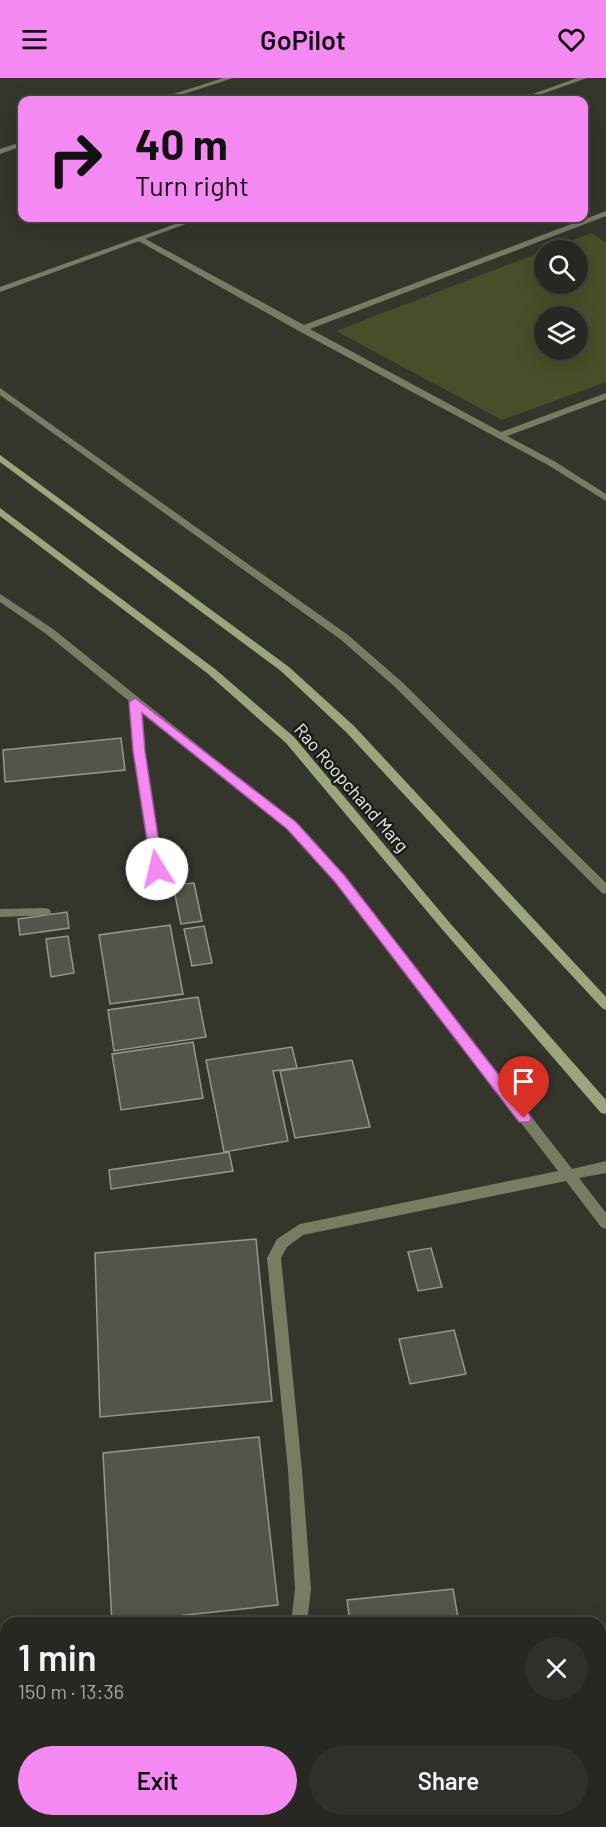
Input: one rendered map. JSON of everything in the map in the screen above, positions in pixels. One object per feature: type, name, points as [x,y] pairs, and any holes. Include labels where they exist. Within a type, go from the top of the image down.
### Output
[{"type":"main road","name":"Rao Roopchand Marg","points":[[0,458],[285,669],[350,729],[606,1005]]},
{"type":"main road","name":"Rao Roopchand Marg","points":[[0,511],[211,671],[290,740],[445,925],[606,1109]]},
{"type":"street","points":[[172,96],[230,78]]},
{"type":"street","points":[[532,96],[584,78]]},
{"type":"street","points":[[1,151],[18,145]]},
{"type":"street","points":[[588,220],[606,213]]},
{"type":"street","points":[[595,217],[606,225]]},
{"type":"street","points":[[0,290],[187,222]]},
{"type":"street","points":[[302,329],[582,222]]},
{"type":"street","points":[[139,239],[551,463],[606,498]]},
{"type":"street","points":[[0,391],[344,638],[398,684],[606,890]]},
{"type":"street","points":[[498,436],[606,396]]},
{"type":"street","points":[[0,597],[49,631],[300,834],[339,878],[606,1223]]},
{"type":"street","points":[[135,702],[139,751],[157,869]]},
{"type":"street","points":[[0,913],[45,912]]},
{"type":"street","points":[[300,1617],[303,1578],[274,1258],[282,1243],[300,1230],[606,1167]]},
{"type":"green space","points":[[592,233],[606,243],[606,382],[502,420],[336,331],[534,255],[534,294],[588,294],[588,240],[573,240]]},
{"type":"building","points":[[121,738],[125,770],[5,782],[3,750]]},
{"type":"building","points":[[194,883],[202,921],[181,924],[173,885]]},
{"type":"building","points":[[67,912],[69,928],[20,935],[18,919]]},
{"type":"building","points":[[170,925],[183,994],[110,1004],[99,935]]},
{"type":"building","points":[[204,926],[212,963],[192,966],[184,929]]},
{"type":"building","points":[[68,936],[74,973],[51,977],[46,939]]},
{"type":"building","points":[[198,997],[206,1037],[114,1051],[108,1010]]},
{"type":"building","points":[[193,1042],[203,1098],[121,1110],[112,1054]]},
{"type":"building","points":[[292,1047],[297,1068],[273,1071],[288,1141],[224,1152],[206,1060]]},
{"type":"building","points":[[352,1060],[370,1127],[295,1138],[280,1071]]},
{"type":"building","points":[[229,1152],[233,1171],[111,1189],[109,1170]]},
{"type":"building","points":[[256,1239],[272,1401],[100,1417],[95,1253]]},
{"type":"building","points":[[431,1248],[442,1287],[418,1291],[408,1252]]},
{"type":"building","points":[[454,1330],[466,1374],[410,1384],[399,1339]]},
{"type":"building","points":[[259,1437],[278,1605],[167,1617],[112,1617],[103,1453]]},
{"type":"building","points":[[453,1589],[458,1617],[349,1617],[347,1600]]},
{"type":"route","points":[[157,869],[139,751],[135,702],[291,826],[339,878],[524,1118]]}]
